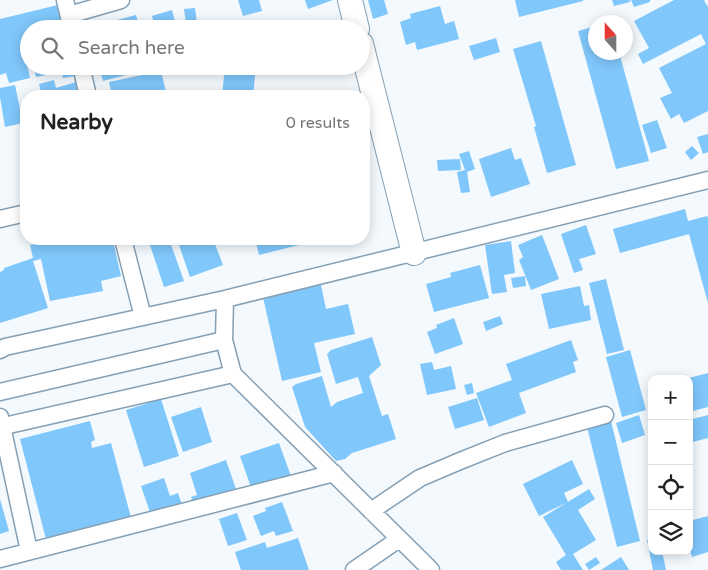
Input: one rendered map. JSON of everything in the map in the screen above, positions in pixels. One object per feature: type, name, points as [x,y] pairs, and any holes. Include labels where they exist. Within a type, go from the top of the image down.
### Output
[{"type":"street","points":[[68,14],[121,0]]},
{"type":"street","points":[[350,0],[356,20]]},
{"type":"street","points":[[83,75],[87,90]]},
{"type":"street","points":[[369,75],[414,253]]},
{"type":"street","points":[[0,350],[5,347],[226,299],[708,180]]},
{"type":"street","points":[[0,219],[20,214]]},
{"type":"street","points":[[125,245],[144,317]]},
{"type":"street","points":[[226,299],[224,340],[233,374],[431,570]]},
{"type":"street","points":[[0,392],[224,340]]},
{"type":"street","points":[[29,551],[1,423],[233,374]]},
{"type":"street","points":[[371,511],[420,478],[460,461],[505,443],[605,415]]},
{"type":"street","points":[[0,559],[334,473]]},
{"type":"street","points":[[354,570],[399,539]]},
{"type":"building","points":[[238,0],[259,0],[262,11],[243,16]]},
{"type":"building","points":[[305,0],[333,0],[308,9]]},
{"type":"building","points":[[368,0],[384,0],[388,14],[373,19]]},
{"type":"building","points":[[515,0],[583,0],[583,1],[519,17]]},
{"type":"building","points":[[612,0],[630,0],[630,2],[614,6]]},
{"type":"building","points":[[631,0],[650,0],[650,2],[634,7]]},
{"type":"building","points":[[674,0],[704,0],[708,7],[708,111],[684,123],[679,114],[671,119],[660,98],[672,93],[659,68],[706,44],[701,34],[643,64],[638,54],[649,48],[634,21]]},
{"type":"building","points":[[62,4],[66,20],[20,20],[20,75],[29,75],[30,78],[9,83],[6,73],[0,75],[0,19]]},
{"type":"building","points":[[440,6],[445,24],[454,21],[459,39],[417,50],[415,42],[406,45],[400,22],[411,18],[410,14]]},
{"type":"building","points":[[195,8],[197,20],[185,20],[184,9]]},
{"type":"building","points":[[172,10],[175,20],[153,20],[152,16]]},
{"type":"building","points":[[136,15],[137,20],[117,20]]},
{"type":"building","points":[[588,28],[588,60],[621,60],[649,161],[616,169],[578,31]]},
{"type":"building","points":[[496,38],[500,52],[474,60],[469,46]]},
{"type":"building","points":[[541,41],[576,165],[547,173],[534,127],[536,126],[513,49]]},
{"type":"building","points":[[62,75],[75,75],[75,76],[63,78]]},
{"type":"building","points":[[101,75],[126,75],[103,81]]},
{"type":"building","points":[[142,75],[162,75],[166,90],[111,90],[109,82]]},
{"type":"building","points":[[224,75],[255,75],[254,90],[223,90]]},
{"type":"building","points":[[54,80],[56,88],[76,82],[78,90],[40,90],[39,84]]},
{"type":"building","points":[[15,85],[20,109],[20,124],[5,127],[0,88]]},
{"type":"building","points":[[657,120],[667,148],[651,153],[642,125]]},
{"type":"building","points":[[708,134],[708,152],[703,154],[697,137]]},
{"type":"building","points":[[692,146],[699,153],[691,160],[685,152]]},
{"type":"building","points":[[511,148],[515,160],[521,158],[530,184],[491,197],[479,159]]},
{"type":"building","points":[[469,151],[475,169],[467,172],[470,192],[461,193],[457,172],[465,170],[459,154]]},
{"type":"building","points":[[460,159],[461,170],[438,171],[437,160]]},
{"type":"building","points":[[685,209],[688,221],[707,216],[708,218],[708,303],[689,234],[620,253],[613,229]]},
{"type":"building","points":[[586,225],[596,254],[579,259],[583,270],[574,273],[561,234]]},
{"type":"building","points":[[542,235],[559,279],[531,290],[519,260],[523,257],[518,245]]},
{"type":"building","points":[[511,241],[515,273],[504,275],[507,292],[492,294],[485,245]]},
{"type":"building","points":[[30,245],[114,245],[121,276],[101,281],[103,291],[50,301],[41,259],[33,261],[48,308],[0,323],[0,272],[4,268],[33,258]]},
{"type":"building","points":[[150,245],[171,245],[184,281],[164,287]]},
{"type":"building","points":[[179,245],[215,245],[223,265],[190,277]]},
{"type":"building","points":[[256,245],[299,245],[259,255]]},
{"type":"building","points":[[480,265],[489,298],[434,312],[426,284],[451,277],[450,273]]},
{"type":"building","points":[[525,276],[526,286],[513,288],[511,278]]},
{"type":"building","points":[[606,279],[624,350],[607,354],[589,283]]},
{"type":"building","points":[[320,280],[326,309],[348,304],[355,334],[314,343],[321,372],[282,381],[262,293]]},
{"type":"building","points":[[580,286],[584,306],[589,305],[591,320],[549,329],[541,294]]},
{"type":"building","points":[[500,316],[503,324],[486,331],[483,322]]},
{"type":"building","points":[[454,318],[463,344],[435,354],[427,332],[437,328],[436,325]]},
{"type":"building","points":[[372,337],[381,365],[369,376],[382,416],[388,414],[396,439],[352,453],[345,459],[336,461],[305,427],[292,387],[322,376],[331,407],[337,402],[363,393],[358,377],[336,384],[327,354],[331,350]]},
{"type":"building","points":[[571,340],[578,360],[573,362],[576,372],[519,393],[526,413],[489,427],[476,393],[512,380],[506,364]]},
{"type":"building","points":[[630,350],[646,410],[622,417],[606,357]]},
{"type":"building","points":[[432,362],[434,370],[451,366],[456,389],[427,395],[420,364]]},
{"type":"building","points":[[708,373],[708,407],[693,411],[693,377]]},
{"type":"building","points":[[472,383],[474,393],[467,395],[464,385]]},
{"type":"building","points":[[477,398],[484,420],[455,429],[448,407]]},
{"type":"building","points":[[161,399],[179,456],[144,467],[126,410]]},
{"type":"building","points":[[201,407],[212,442],[183,452],[171,417]]},
{"type":"building","points":[[639,415],[645,435],[622,443],[616,423]]},
{"type":"building","points":[[708,415],[708,438],[693,442],[693,419]]},
{"type":"building","points":[[90,421],[95,440],[91,442],[92,448],[111,443],[133,525],[48,547],[20,439]]},
{"type":"building","points":[[611,421],[640,541],[617,547],[587,427]]},
{"type":"building","points":[[279,443],[291,476],[252,490],[240,456]]},
{"type":"building","points":[[226,460],[238,495],[195,510],[191,497],[197,495],[190,473]]},
{"type":"building","points":[[572,460],[583,484],[564,493],[568,502],[539,516],[523,484]]},
{"type":"building","points":[[164,478],[170,496],[178,493],[186,516],[155,527],[141,486]]},
{"type":"building","points":[[589,489],[595,499],[578,510],[596,540],[573,554],[583,570],[561,570],[556,562],[566,555],[543,517]]},
{"type":"building","points":[[0,499],[9,531],[0,534]]},
{"type":"building","points":[[282,502],[293,531],[276,536],[274,531],[261,536],[253,516],[266,511],[265,508]]},
{"type":"building","points":[[237,513],[247,540],[228,546],[219,519]]},
{"type":"building","points":[[708,516],[708,552],[692,557],[693,555],[693,520]]},
{"type":"building","points":[[298,538],[309,570],[241,570],[235,552],[265,542],[267,548]]},
{"type":"building","points":[[650,555],[663,555],[666,570],[653,570]]},
{"type":"building","points":[[596,557],[600,563],[589,570],[585,564]]},
{"type":"building","points":[[621,557],[629,570],[601,570]]}]
